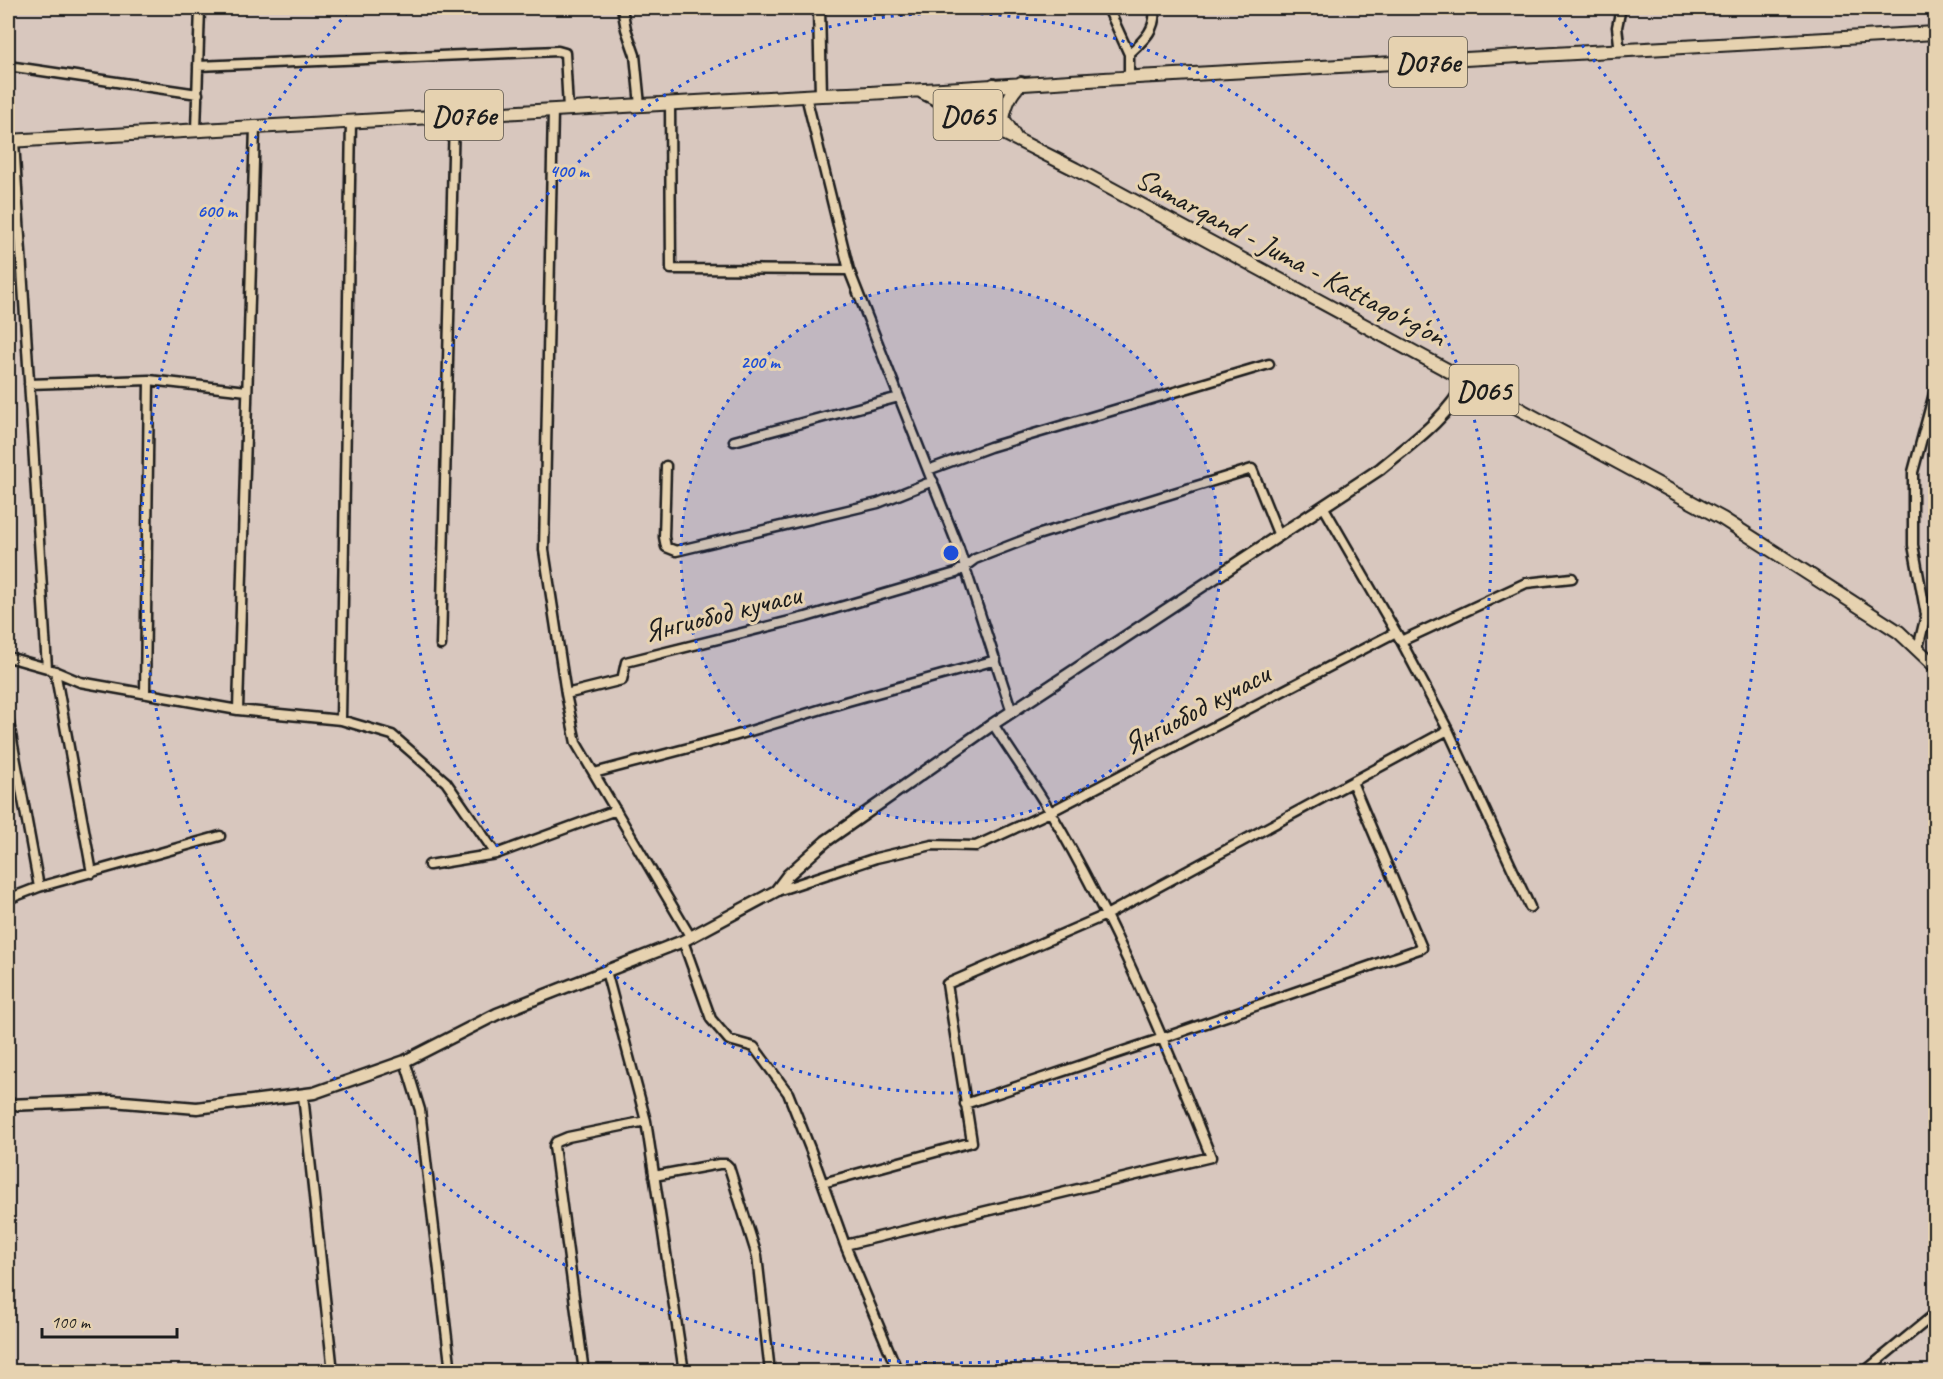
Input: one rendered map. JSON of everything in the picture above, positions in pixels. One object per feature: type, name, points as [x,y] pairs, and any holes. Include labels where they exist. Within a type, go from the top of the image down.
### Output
[{"type":"main road","name":"D076e","points":[[11,141],[1935,33]]},
{"type":"main road","points":[[1003,119],[1006,103],[1021,83]]},
{"type":"main road","name":"D065","points":[[993,85],[996,103],[1003,119],[1016,138]]},
{"type":"main road","name":"Samarqand - Juma - Kattaqo‘rg‘on","points":[[920,91],[1016,138],[1723,519],[1899,632],[1935,667]]},
{"type":"street","points":[[196,130],[200,8]]},
{"type":"street","points":[[622,8],[635,55],[640,105]]},
{"type":"street","points":[[819,8],[821,94]]},
{"type":"street","points":[[1108,8],[1129,54],[1129,77]]},
{"type":"street","points":[[1129,54],[1145,38],[1156,20],[1154,8]]},
{"type":"street","points":[[1620,51],[1617,27],[1621,8]]},
{"type":"street","points":[[198,66],[558,51],[565,53],[568,109]]},
{"type":"street","points":[[8,66],[198,94]]},
{"type":"street","points":[[806,96],[849,270],[966,566],[1012,712]]},
{"type":"street","points":[[670,103],[671,269],[849,270]]},
{"type":"street","points":[[553,110],[544,550],[576,743],[616,810],[686,938],[711,1019],[729,1040],[754,1047],[788,1093],[845,1245],[898,1371]]},
{"type":"street","points":[[441,645],[454,116]]},
{"type":"street","points":[[341,720],[351,122]]},
{"type":"street","points":[[238,710],[255,127]]},
{"type":"street","points":[[11,141],[51,670],[92,873]]},
{"type":"street","points":[[928,470],[990,447],[1269,364]]},
{"type":"street","points":[[29,384],[149,380],[247,391]]},
{"type":"street","points":[[145,693],[149,380]]},
{"type":"street","name":"Янгиобод кучаси","points":[[776,891],[788,875],[826,842],[993,724],[1380,469],[1431,428],[1456,400],[1467,381]]},
{"type":"street","points":[[1917,648],[1926,615],[1913,545],[1912,472],[1935,386]]},
{"type":"street","points":[[734,441],[899,397]]},
{"type":"street","points":[[666,466],[664,537],[666,547],[676,551],[878,503],[933,481]]},
{"type":"street","name":"Янгиобод кучаси","points":[[567,694],[622,680],[626,662],[806,617],[956,573],[975,559],[1037,535],[1252,469],[1279,536]]},
{"type":"street","points":[[1323,506],[1396,632],[1448,730],[1530,907]]},
{"type":"street","points":[[1401,641],[1526,583],[1572,578]]},
{"type":"street","name":"Янгиобод кучаси","points":[[8,1105],[112,1101],[196,1108],[314,1093],[405,1061],[496,1014],[686,938],[776,891],[876,858],[932,845],[976,846],[1050,812],[1396,632]]},
{"type":"street","points":[[8,657],[51,670],[80,682],[238,710],[341,720],[392,735],[446,782],[496,854]]},
{"type":"street","points":[[594,773],[734,736],[848,701],[996,660]]},
{"type":"street","points":[[8,718],[39,887]]},
{"type":"street","points":[[845,1245],[1211,1157],[1163,1038],[1106,915],[1050,812],[993,724]]},
{"type":"street","points":[[823,1182],[972,1142],[964,1104],[947,984],[1106,915],[1448,730]]},
{"type":"street","points":[[964,1104],[1422,948],[1352,782]]},
{"type":"street","points":[[429,865],[496,854],[616,810]]},
{"type":"street","points":[[8,899],[39,887],[220,836]]},
{"type":"street","points":[[606,971],[646,1121],[684,1371]]},
{"type":"street","points":[[405,1061],[420,1110],[451,1371]]},
{"type":"street","points":[[303,1095],[333,1371]]},
{"type":"street","points":[[584,1371],[554,1146],[556,1142],[568,1137],[646,1121]]},
{"type":"street","points":[[654,1176],[719,1164],[726,1164],[729,1167],[757,1256],[770,1371]]},
{"type":"street","points":[[1864,1371],[1935,1313]]}]
